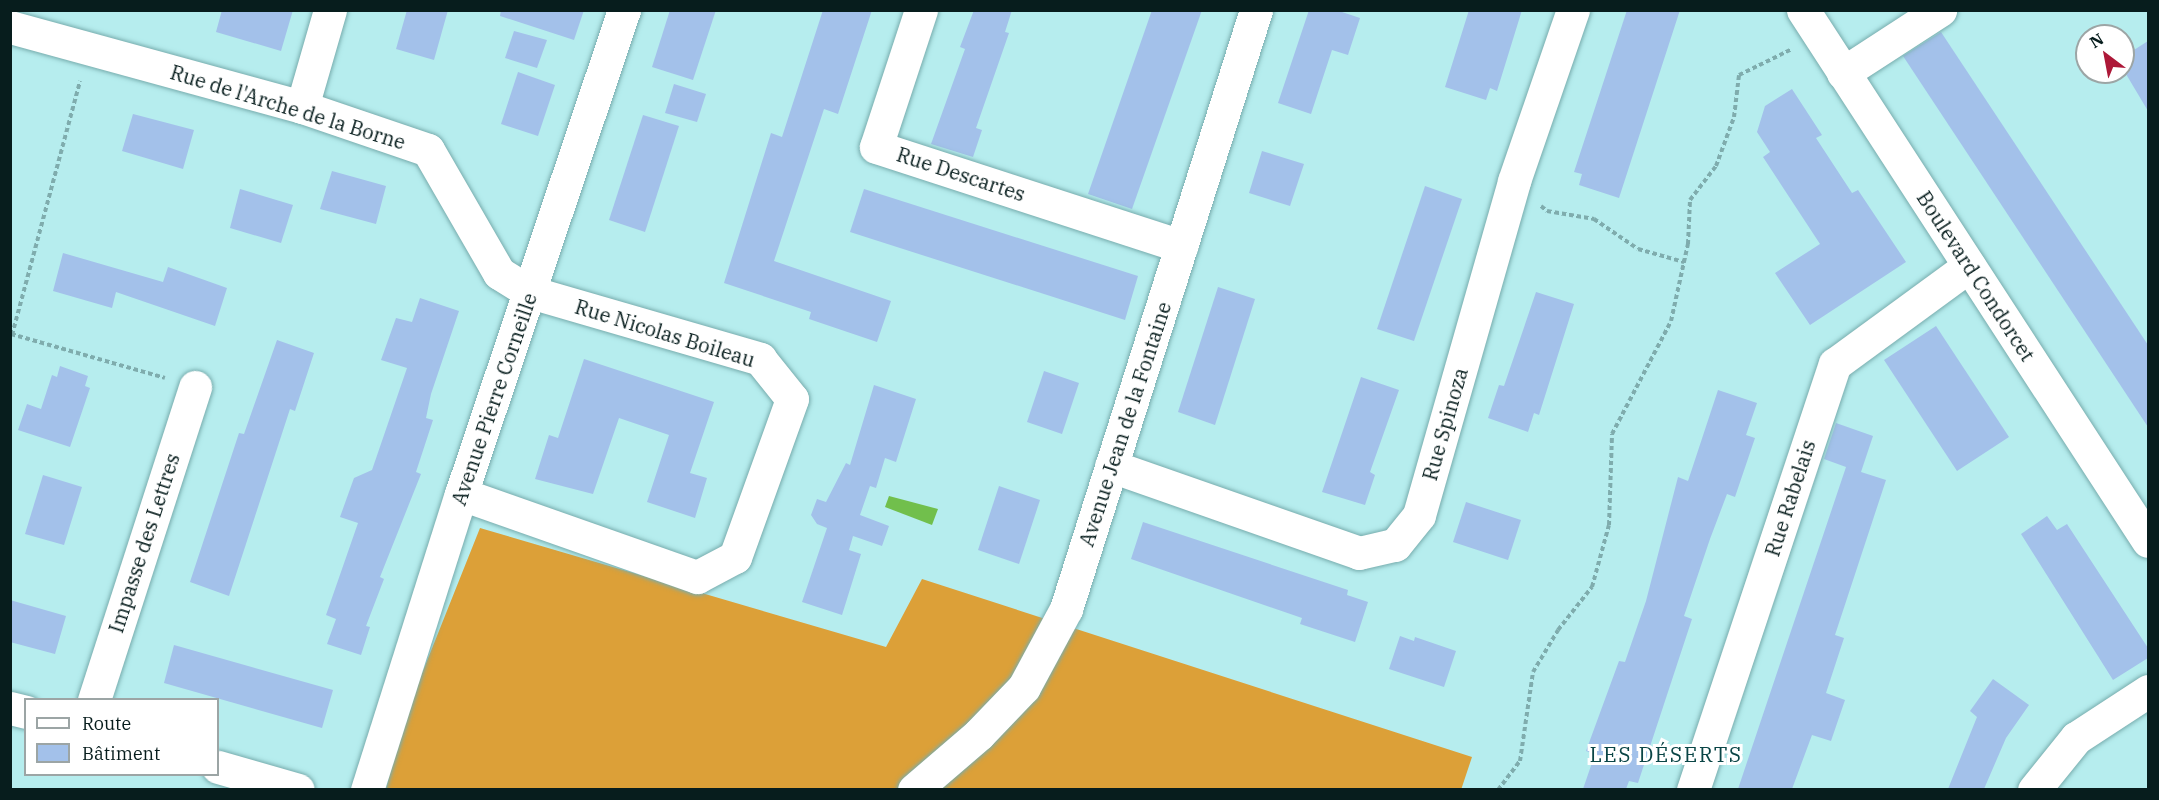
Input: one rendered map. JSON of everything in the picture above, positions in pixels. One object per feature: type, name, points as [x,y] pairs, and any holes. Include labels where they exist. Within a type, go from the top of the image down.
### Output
[{"type":"street","points":[[302,107],[330,10]]},
{"type":"street","name":"Avenue Pierre Corneille","points":[[367,789],[461,494],[624,10]]},
{"type":"street","name":"Rue Descartes","points":[[921,10],[876,147],[1181,246]]},
{"type":"street","name":"Avenue Jean de la Fontaine","points":[[914,789],[979,734],[1024,687],[1066,609],[1256,10]]},
{"type":"street","name":"Rue Spinoza","points":[[1111,466],[1359,553],[1395,545],[1419,515],[1514,181],[1573,10]]},
{"type":"street","points":[[1844,73],[1940,10]]},
{"type":"street","name":"Rue de l'Arche de la Borne","points":[[10,27],[46,23],[89,48],[302,107],[429,150],[499,273],[530,292]]},
{"type":"street","name":"Boulevard Condorcet","points":[[1811,23],[2148,541]]},
{"type":"street","name":"Rue Rabelais","points":[[1693,789],[1835,363],[1969,266]]},
{"type":"street","name":"Rue Nicolas Boileau","points":[[461,494],[697,577],[735,557],[792,399],[760,359],[530,292]]},
{"type":"street","name":"Impasse des Lettres","points":[[94,698],[195,387]]},
{"type":"street","points":[[2034,789],[2076,738],[2148,691]]},
{"type":"street","points":[[219,767],[298,789]]},
{"type":"path","points":[[1498,789],[1520,761],[1533,672],[1558,630],[1592,587],[1609,525],[1612,434],[1671,321],[1684,262],[1690,200],[1716,166],[1734,117],[1739,75],[1811,23]]},
{"type":"path","points":[[89,48],[11,334],[195,387]]},
{"type":"path","points":[[1514,181],[1546,211],[1594,219],[1638,249],[1684,262]]},
{"type":"shaded area","points":[[889,496],[938,509],[932,525],[885,507]]},
{"type":"shaded area","points":[[480,528],[886,647],[922,579],[1472,757],[1461,790],[386,790],[401,726]]},
{"type":"building","points":[[222,10],[293,10],[281,51],[216,32]]},
{"type":"building","points":[[407,10],[448,10],[434,60],[396,49]]},
{"type":"building","points":[[501,10],[584,10],[574,40],[500,16]]},
{"type":"building","points":[[670,10],[716,10],[693,80],[652,67]]},
{"type":"building","points":[[823,10],[872,10],[838,114],[824,109],[774,261],[891,301],[877,342],[809,319],[811,312],[724,283],[771,133],[782,137]]},
{"type":"building","points":[[974,10],[1012,10],[1005,32],[1009,33],[976,128],[982,130],[973,157],[931,144],[965,49],[960,47]]},
{"type":"building","points":[[1152,10],[1202,10],[1132,209],[1088,194]]},
{"type":"building","points":[[1309,10],[1336,10],[1360,18],[1348,55],[1332,50],[1311,114],[1278,103]]},
{"type":"building","points":[[1469,10],[1522,10],[1497,91],[1490,88],[1486,100],[1445,87]]},
{"type":"building","points":[[1627,10],[1680,10],[1619,198],[1579,185],[1582,174],[1574,172]]},
{"type":"building","points":[[514,31],[547,40],[537,68],[505,58]]},
{"type":"building","points":[[1941,32],[2148,345],[2148,427],[1903,56]]},
{"type":"building","points":[[2148,41],[2148,111],[2132,84],[2135,84],[2135,49]]},
{"type":"building","points":[[518,72],[555,85],[538,136],[501,124]]},
{"type":"building","points":[[674,84],[706,94],[697,122],[665,113]]},
{"type":"building","points":[[1792,89],[1822,135],[1816,138],[1852,193],[1858,190],[1906,262],[1810,325],[1775,273],[1820,244],[1763,157],[1770,152],[1757,132],[1765,106]]},
{"type":"building","points":[[133,114],[194,130],[183,169],[122,151]]},
{"type":"building","points":[[643,115],[679,126],[645,232],[609,220]]},
{"type":"building","points":[[1262,151],[1304,164],[1290,206],[1249,193]]},
{"type":"building","points":[[332,171],[386,186],[376,224],[320,209]]},
{"type":"building","points":[[1425,186],[1462,199],[1414,341],[1377,329]]},
{"type":"building","points":[[240,189],[293,205],[281,243],[230,228]]},
{"type":"building","points":[[864,189],[1138,276],[1125,320],[850,232]]},
{"type":"building","points":[[63,253],[163,282],[168,267],[227,288],[215,326],[116,292],[112,308],[53,291]]},
{"type":"building","points":[[1218,287],[1255,299],[1215,425],[1178,412]]},
{"type":"building","points":[[1536,292],[1574,304],[1539,415],[1534,413],[1528,432],[1488,418],[1499,385],[1504,386]]},
{"type":"building","points":[[420,298],[459,311],[431,394],[426,418],[433,420],[416,472],[421,474],[380,577],[384,579],[366,626],[370,627],[361,655],[327,644],[336,619],[326,615],[358,523],[340,517],[354,478],[372,470],[407,368],[381,360],[396,318],[412,322]]},
{"type":"building","points":[[1936,326],[2009,437],[1957,471],[1884,360]]},
{"type":"building","points":[[277,340],[314,353],[295,411],[290,409],[229,596],[190,582],[239,433],[244,434]]},
{"type":"building","points":[[584,359],[714,402],[690,473],[707,478],[695,518],[647,502],[669,435],[619,418],[593,494],[535,479],[549,435],[558,438]]},
{"type":"building","points":[[60,366],[88,376],[85,386],[90,388],[70,447],[18,430],[27,404],[41,409],[52,375],[57,377]]},
{"type":"building","points":[[1044,371],[1079,383],[1062,434],[1027,422]]},
{"type":"building","points":[[1361,377],[1399,390],[1370,472],[1375,475],[1365,505],[1322,492]]},
{"type":"building","points":[[874,385],[916,399],[896,462],[885,458],[876,488],[870,486],[860,515],[889,526],[882,546],[853,536],[849,550],[861,554],[842,615],[802,602],[827,528],[817,524],[811,515],[817,499],[826,502],[846,463],[850,465]]},
{"type":"building","points":[[1718,390],[1757,403],[1746,435],[1755,438],[1735,497],[1727,494],[1710,539],[1684,616],[1692,619],[1638,783],[1629,781],[1626,789],[1583,789],[1595,754],[1586,751],[1619,661],[1625,662],[1646,601],[1678,477],[1688,481]]},
{"type":"building","points":[[1836,423],[1873,436],[1861,472],[1886,480],[1835,635],[1844,638],[1826,693],[1845,700],[1831,741],[1812,735],[1792,789],[1738,789],[1846,467],[1824,459]]},
{"type":"building","points":[[43,475],[82,487],[64,545],[25,534]]},
{"type":"building","points":[[999,486],[1040,500],[1019,564],[978,550]]},
{"type":"building","points":[[1466,502],[1521,520],[1508,560],[1453,542]]},
{"type":"building","points":[[2047,516],[2057,530],[2067,524],[2148,648],[2148,658],[2113,680],[2021,534]]},
{"type":"building","points":[[1143,522],[1348,590],[1347,595],[1368,602],[1355,642],[1300,624],[1302,618],[1131,559]]},
{"type":"building","points":[[10,600],[66,616],[55,654],[10,642]]},
{"type":"building","points":[[1400,636],[1414,641],[1415,637],[1456,651],[1444,687],[1389,669]]},
{"type":"building","points":[[174,645],[333,690],[322,728],[164,683]]},
{"type":"building","points":[[1993,679],[2029,705],[2006,738],[1984,789],[1948,789],[1977,717],[1970,711]]},
{"type":"district","name":"LES DÉSERTS","points":[[1666,754]]}]
